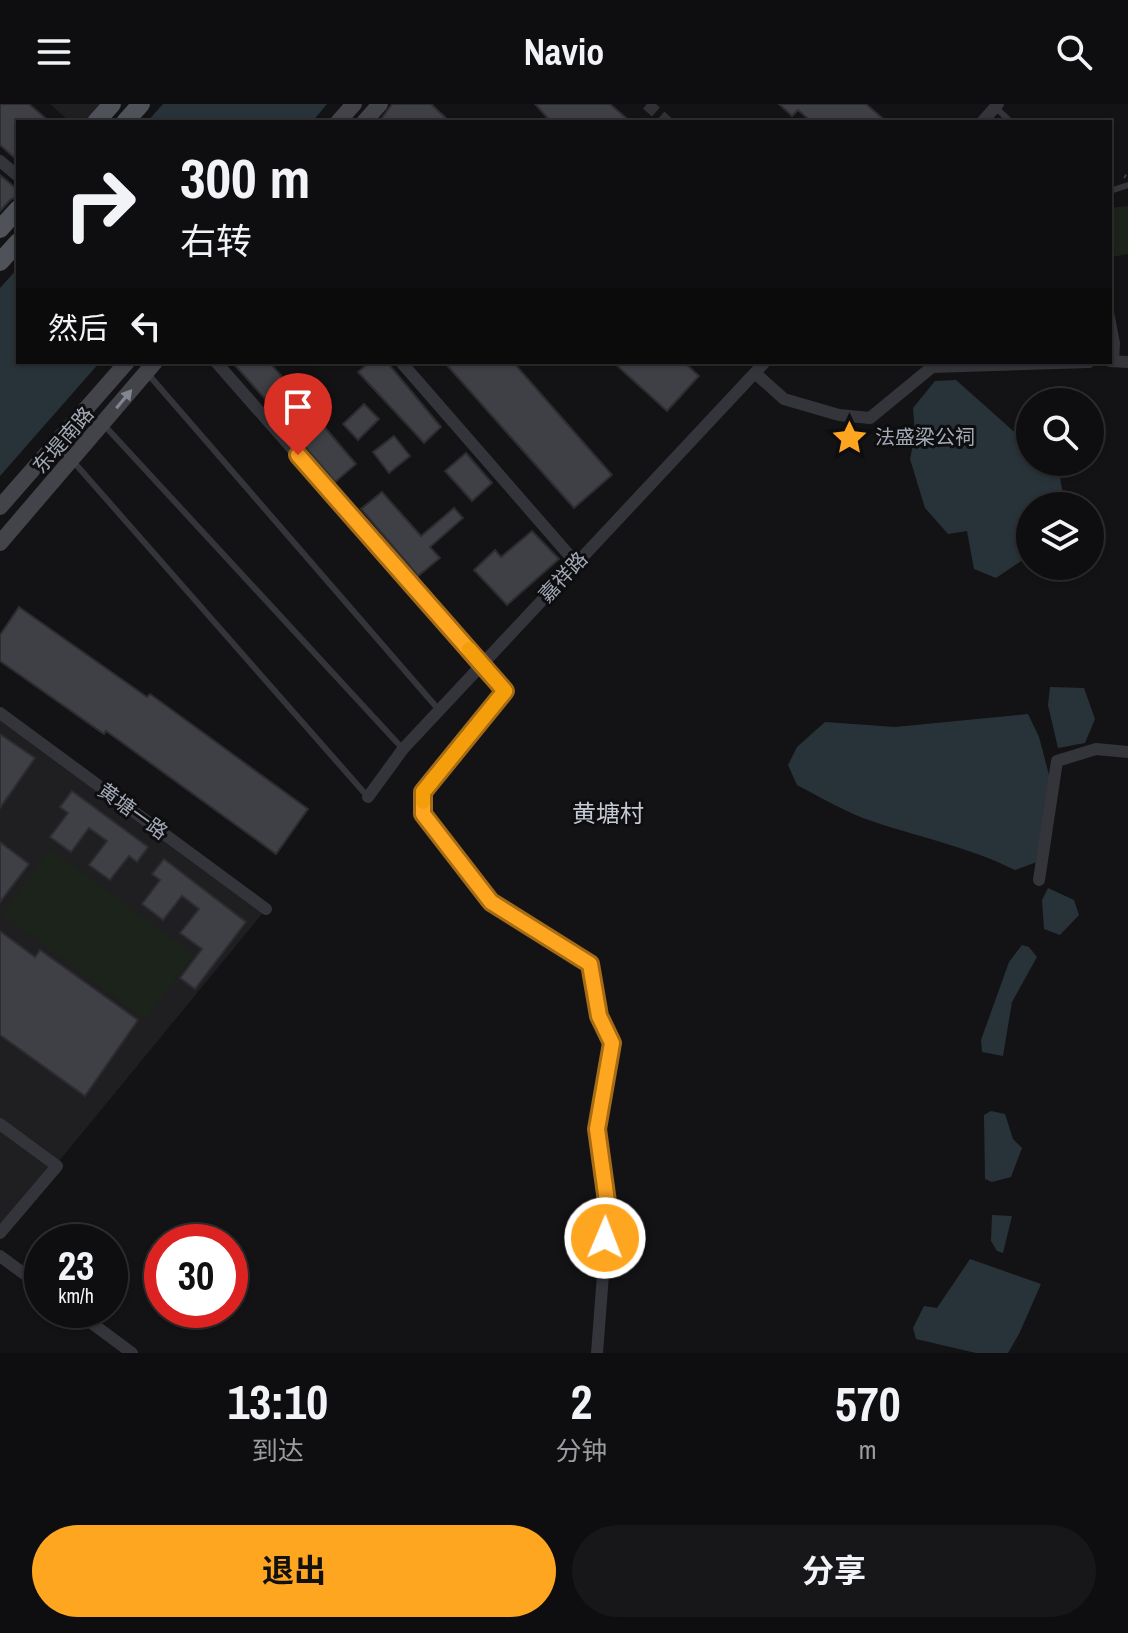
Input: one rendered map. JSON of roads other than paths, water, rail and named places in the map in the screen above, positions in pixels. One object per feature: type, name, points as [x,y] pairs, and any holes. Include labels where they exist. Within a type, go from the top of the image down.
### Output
[{"type":"main road","points":[[98,120],[112,104]]},
{"type":"main road","points":[[127,120],[141,104]]},
{"type":"main road","points":[[340,120],[354,104]]},
{"type":"main road","points":[[366,120],[380,104]]},
{"type":"main road","points":[[0,229],[16,211]]},
{"type":"main road","points":[[0,262],[16,244]]},
{"type":"main road","name":"东堤南路","points":[[0,507],[125,364]]},
{"type":"main road","name":"东堤南路","points":[[0,543],[150,367]]},
{"type":"street","points":[[0,161],[16,174]]},
{"type":"street","points":[[218,364],[505,691],[423,792],[423,814],[491,902],[590,964],[599,1016],[612,1043],[597,1129],[608,1209],[597,1353]]},
{"type":"street","points":[[403,364],[576,563]]},
{"type":"street","name":"嘉祥路","points":[[368,797],[403,749],[763,364]]},
{"type":"street","points":[[755,373],[784,399],[839,415],[870,418],[932,367],[1026,364]]},
{"type":"street","name":"黄塘一路","points":[[0,713],[266,909]]},
{"type":"street","points":[[1039,880],[1057,761],[1096,749],[1128,752]]},
{"type":"street","points":[[0,1124],[57,1166],[0,1233]]},
{"type":"street","points":[[0,1256],[24,1274]]},
{"type":"street","points":[[98,1328],[132,1353]]},
{"type":"lane","points":[[1112,317],[1118,362]]},
{"type":"lane","points":[[150,367],[439,710]]},
{"type":"lane","points":[[103,424],[403,749]]},
{"type":"lane","points":[[55,444],[368,797]]},
{"type":"tunnel","points":[[647,104],[665,120]]},
{"type":"place","name":"法盛梁公祠","points":[[849,437]]},
{"type":"district","name":"黄塘村","points":[[608,814]]}]
